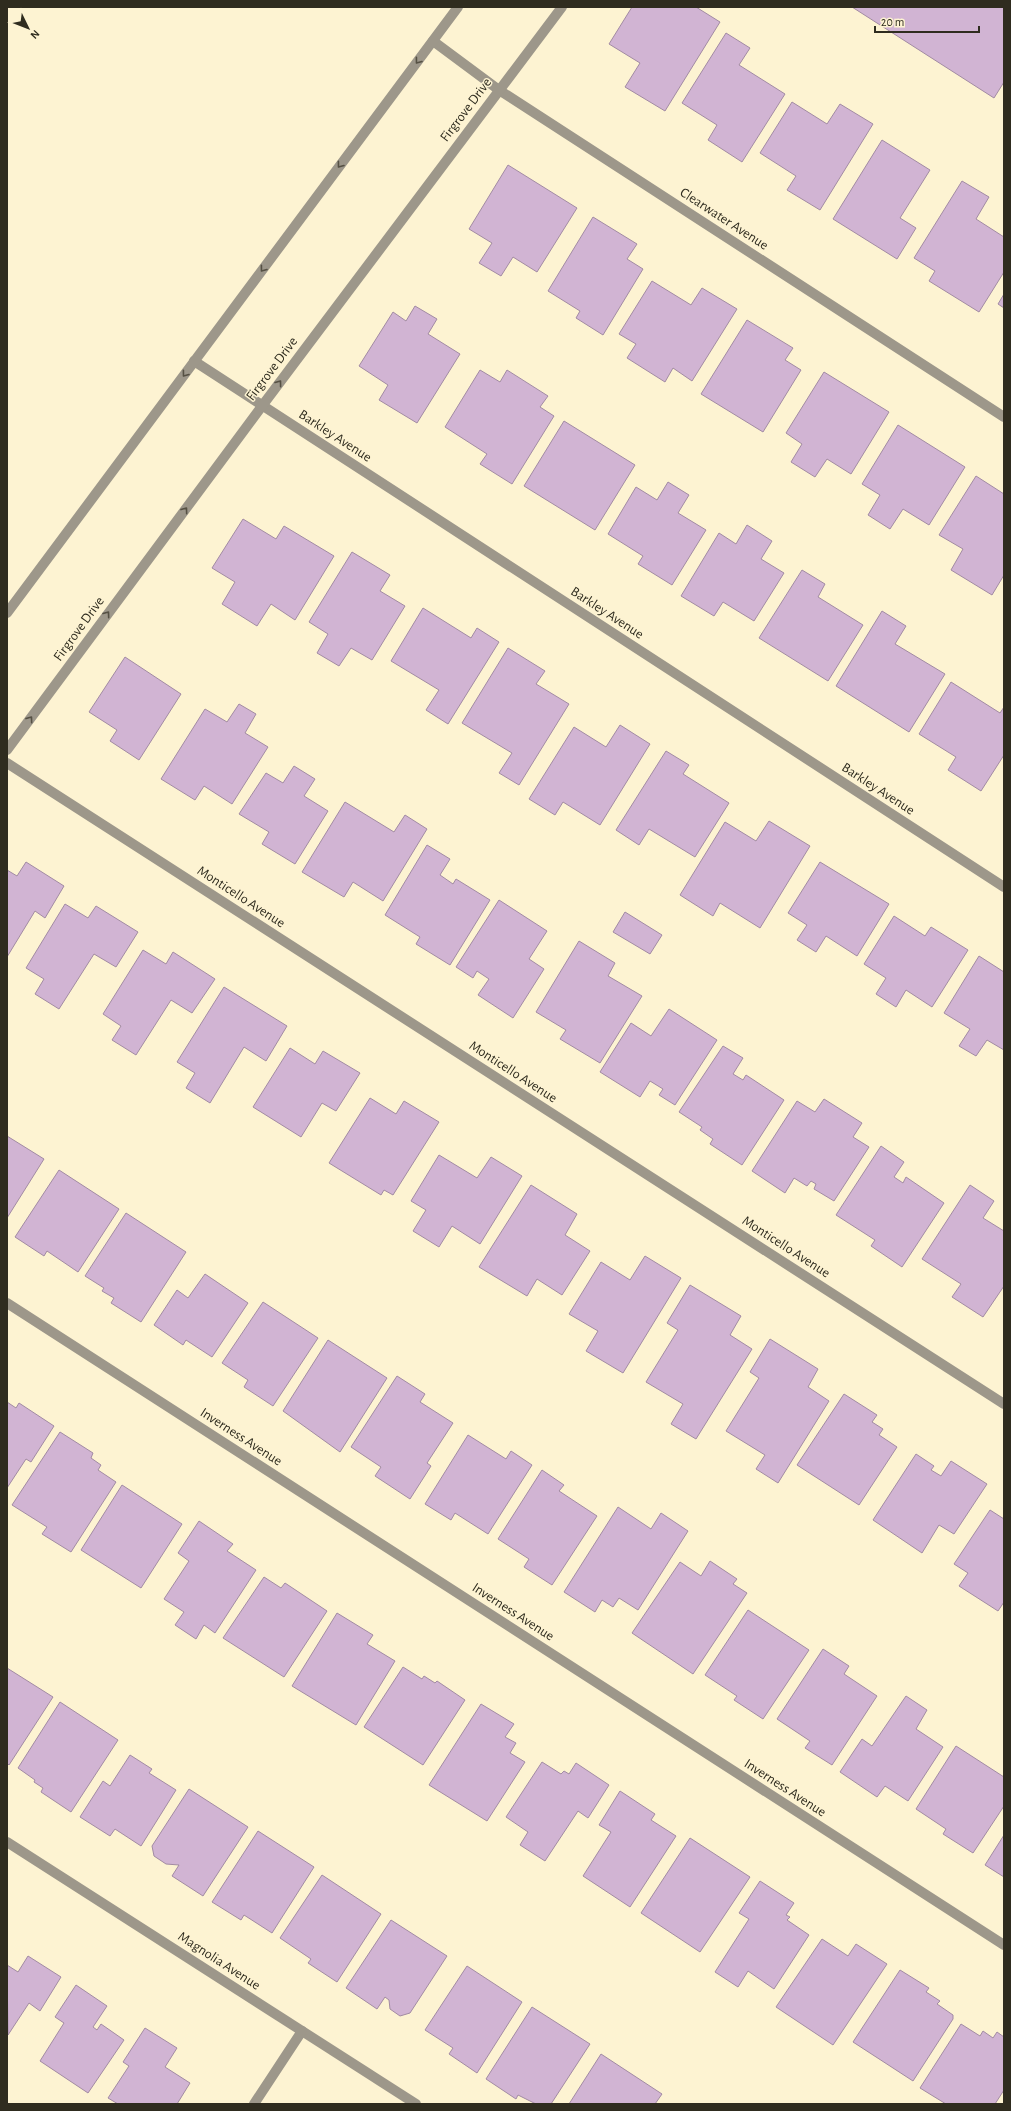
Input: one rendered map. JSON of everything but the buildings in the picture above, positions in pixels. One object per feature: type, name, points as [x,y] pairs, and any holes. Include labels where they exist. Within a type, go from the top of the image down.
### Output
[{"type":"street","points":[[7,613],[458,7]]},
{"type":"street","name":"Firgrove Drive","points":[[7,750],[262,406],[562,7]]},
{"type":"street","name":"Clearwater Avenue","points":[[433,41],[499,90],[1004,417]]},
{"type":"street","name":"Barkley Avenue","points":[[194,361],[1004,887]]},
{"type":"street","name":"Monticello Avenue","points":[[7,763],[1004,1404]]},
{"type":"street","name":"Inverness Avenue","points":[[7,1303],[1004,1945]]},
{"type":"street","name":"Magnolia Avenue","points":[[7,1842],[416,2104]]},
{"type":"street","points":[[254,2104],[302,2031]]}]
